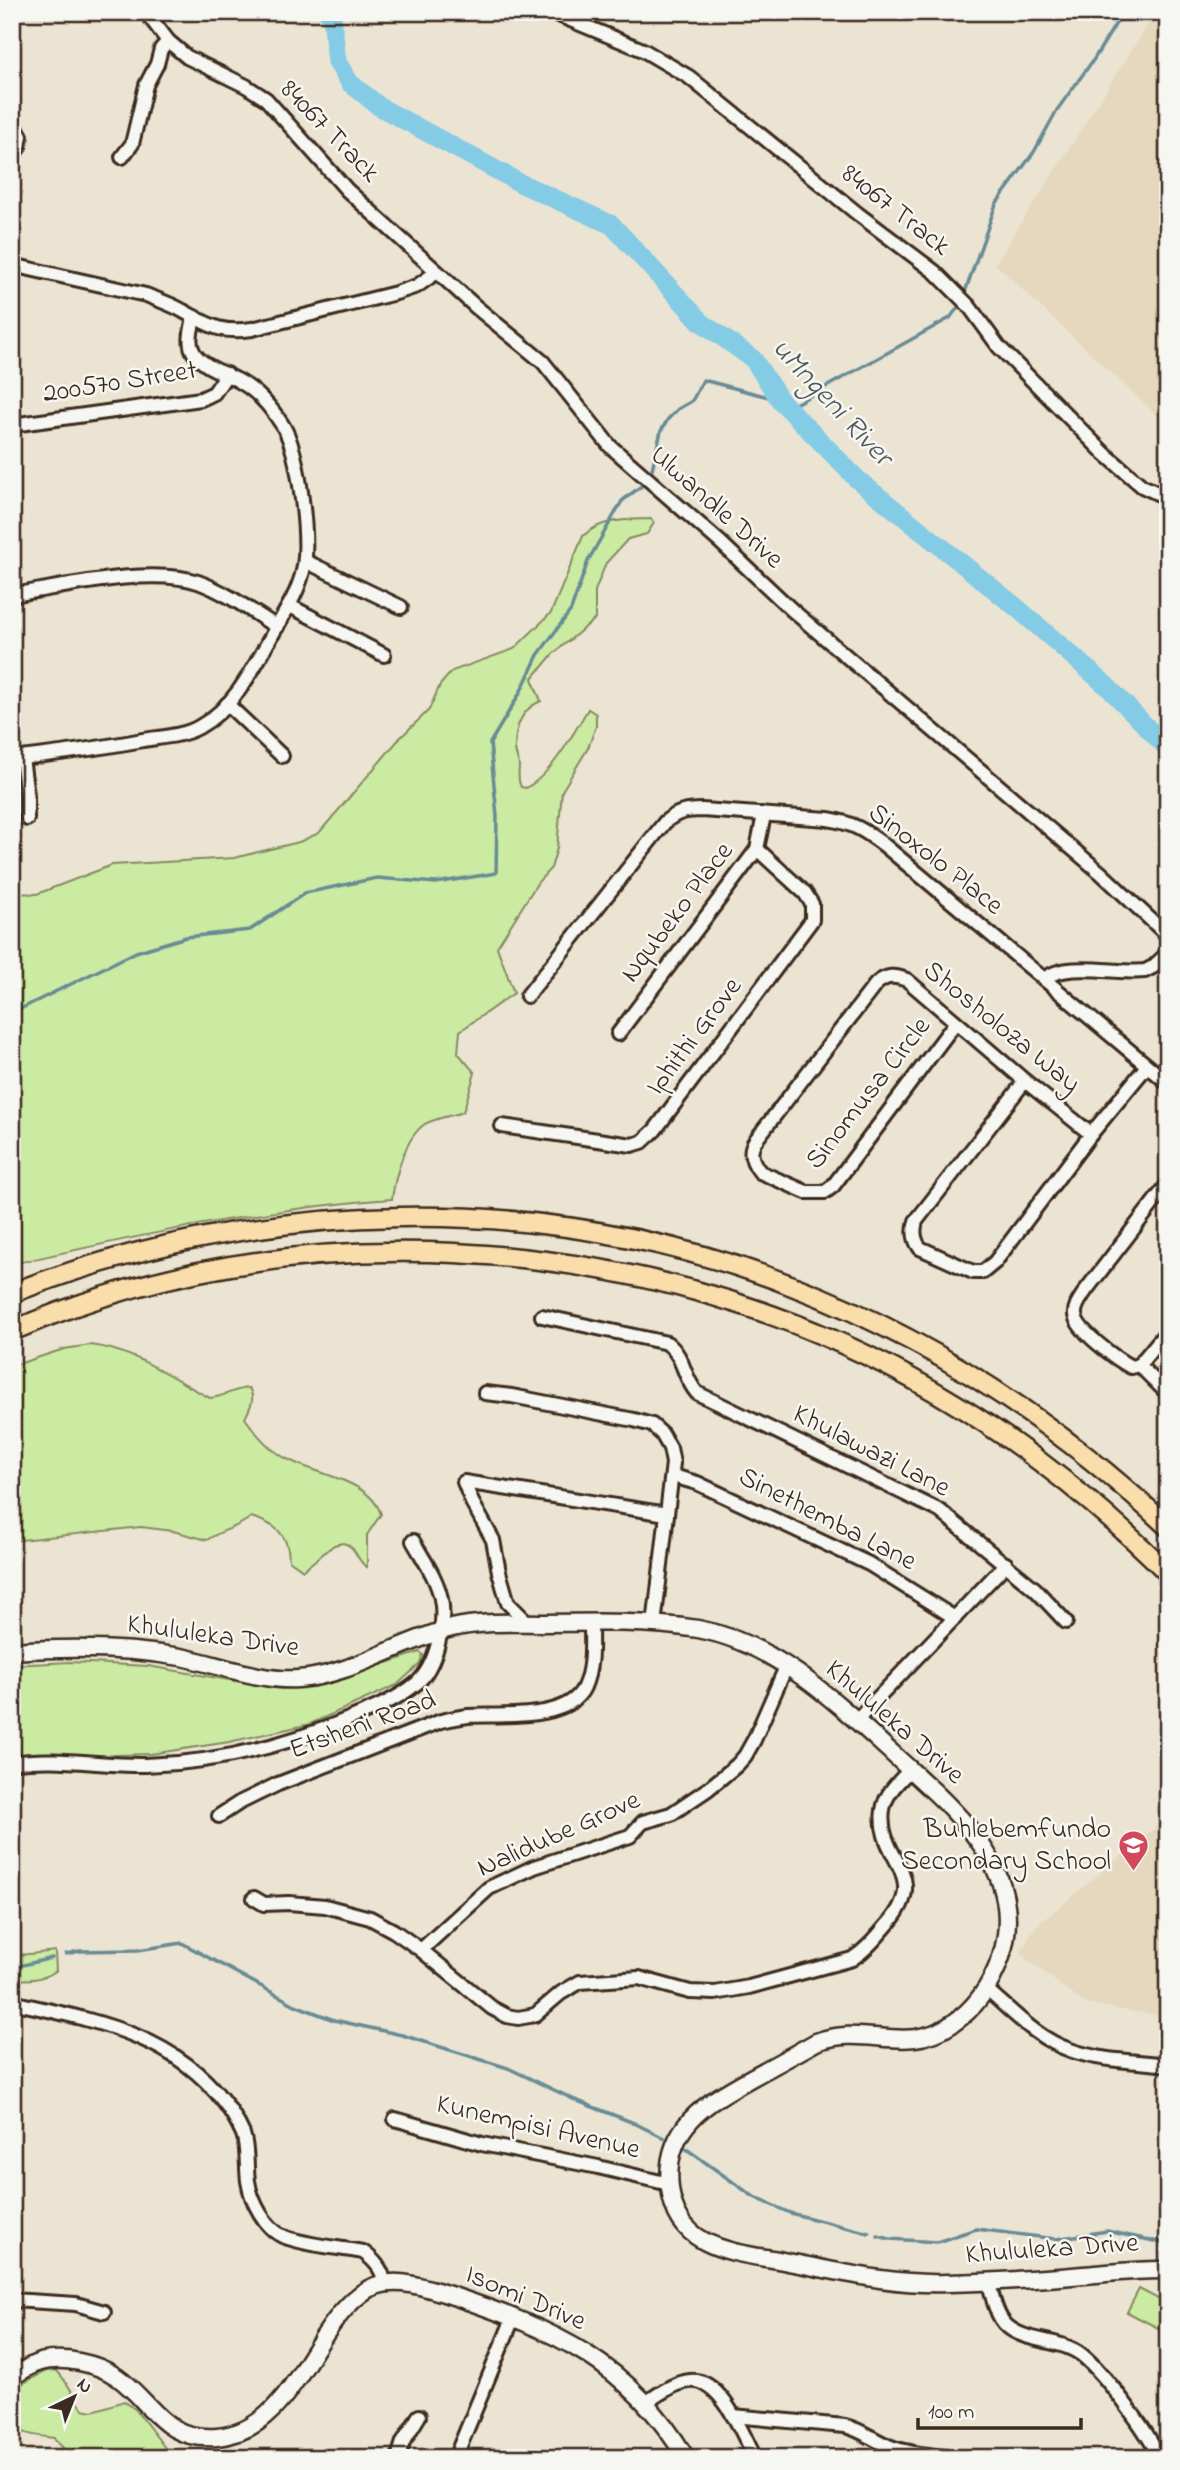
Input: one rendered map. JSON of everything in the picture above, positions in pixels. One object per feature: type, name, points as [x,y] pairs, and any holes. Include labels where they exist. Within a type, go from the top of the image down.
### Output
[{"type":"main road","points":[[12,1293],[45,1280],[151,1248],[216,1234],[311,1221],[387,1217],[467,1219],[544,1225],[619,1236],[702,1255],[775,1279],[858,1314],[915,1343],[1010,1400],[1082,1451],[1168,1527]]},
{"type":"main road","points":[[12,1331],[101,1297],[173,1278],[314,1254],[360,1251],[481,1255],[543,1259],[630,1273],[721,1297],[784,1319],[847,1346],[920,1384],[984,1422],[1055,1473],[1133,1538],[1168,1573]]},
{"type":"street","name":"84067 Track","points":[[146,12],[168,41],[197,64],[246,86],[266,99],[339,182],[437,272]]},
{"type":"street","name":"84067 Track","points":[[551,12],[643,50],[689,77],[934,272],[969,306],[999,347],[1104,453],[1142,486],[1168,498]]},
{"type":"street","points":[[122,157],[132,144],[146,85],[157,64],[160,49],[168,41]]},
{"type":"street","points":[[12,121],[21,136],[14,154]]},
{"type":"street","points":[[12,265],[146,295],[220,330],[252,329],[396,293],[417,286],[437,272]]},
{"type":"street","name":"Ulwandle Drive","points":[[437,272],[543,362],[610,446],[721,542],[792,610],[1091,864],[1168,936]]},
{"type":"street","points":[[27,819],[17,759],[184,733],[210,720],[233,699],[290,606],[300,583],[305,561],[304,530],[299,486],[289,439],[263,400],[247,386],[209,366],[194,353],[190,338],[194,317]]},
{"type":"street","name":"200570 Street","points":[[12,425],[201,399],[214,393],[227,374]]},
{"type":"street","points":[[305,561],[401,607]]},
{"type":"street","points":[[12,595],[145,576],[169,576],[200,583],[218,591],[276,627]]},
{"type":"street","points":[[290,606],[384,655]]},
{"type":"street","points":[[227,704],[282,756]]},
{"type":"street","name":"Sinoxolo Place","points":[[527,996],[665,822],[674,815],[685,810],[702,810],[828,819],[862,828],[1168,1083]]},
{"type":"street","name":"Nqubeko Place","points":[[618,1034],[757,849],[764,815]]},
{"type":"street","name":"Iphithi Grove","points":[[502,1126],[632,1145],[642,1142],[655,1130],[812,920],[812,904],[805,893],[757,849]]},
{"type":"street","points":[[1045,979],[1050,974],[1068,970],[1145,971],[1168,953]]},
{"type":"street","name":"Shosholoza Way","points":[[876,984],[887,976],[900,977],[1091,1134]]},
{"type":"street","name":"Sinomusa Circle","points":[[876,984],[755,1141],[752,1158],[760,1171],[806,1192],[824,1192],[833,1186],[956,1023]]},
{"type":"street","points":[[1025,1081],[916,1221],[916,1243],[920,1248],[968,1271],[983,1272],[995,1262],[1091,1134],[1147,1066]]},
{"type":"street","points":[[1168,1184],[1086,1290],[1077,1304],[1075,1315],[1078,1324],[1088,1334],[1131,1367],[1139,1365],[1168,1330]]},
{"type":"street","name":"Khulawazi Lane","points":[[542,1317],[667,1343],[681,1356],[691,1386],[705,1398],[928,1504],[1035,1588],[1066,1622]]},
{"type":"street","points":[[1139,1365],[1168,1394]]},
{"type":"street","points":[[485,1393],[539,1401],[652,1425],[662,1434],[670,1448],[673,1476],[654,1625]]},
{"type":"street","name":"Sinethemba Lane","points":[[673,1476],[697,1483],[869,1564],[955,1618]]},
{"type":"street","points":[[528,1623],[508,1603],[493,1540],[464,1482],[667,1514]]},
{"type":"street","points":[[12,1763],[89,1761],[143,1765],[192,1762],[242,1753],[295,1739],[377,1708],[419,1681],[428,1669],[439,1633],[441,1599],[413,1541]]},
{"type":"street","points":[[856,1721],[1006,1564]]},
{"type":"street","name":"Khululeka Drive","points":[[12,1651],[96,1647],[152,1653],[296,1679],[339,1671],[439,1633],[478,1624],[591,1622],[699,1630],[733,1639],[786,1667],[818,1688],[969,1825],[997,1874],[1007,1912],[1007,1928],[997,1968],[986,1989],[955,2022],[940,2032],[906,2040],[853,2034],[833,2035],[718,2096],[695,2113],[682,2132],[674,2152],[669,2184],[676,2212],[682,2222],[692,2234],[712,2246],[890,2280],[944,2284],[1168,2270]]},
{"type":"street","name":"Etsheni Road","points":[[219,1816],[278,1784],[441,1721],[467,1716],[505,1717],[564,1706],[576,1699],[583,1688],[592,1661],[591,1622]]},
{"type":"street","name":"Nalidube Grove","points":[[421,1950],[489,1888],[534,1867],[630,1836],[643,1822],[671,1814],[708,1789],[745,1756],[786,1667]]},
{"type":"street","points":[[254,1898],[264,1904],[289,1903],[346,1910],[370,1918],[421,1950],[492,2008],[518,2018],[535,2015],[561,1993],[580,1982],[639,1978],[690,1992],[715,1993],[749,1987],[852,1959],[879,1935],[901,1909],[905,1900],[906,1884],[884,1829],[883,1808],[888,1795],[910,1770]]},
{"type":"street","points":[[986,1989],[1042,2036],[1069,2050],[1168,2065]]},
{"type":"street","points":[[12,2002],[119,2028],[148,2041],[195,2071],[226,2104],[244,2135],[248,2183],[256,2206],[270,2227],[282,2236],[363,2252],[384,2276],[384,2282],[364,2291],[345,2308],[272,2411],[245,2431],[215,2437],[180,2431],[155,2415],[117,2377],[91,2365],[61,2361],[40,2362],[12,2377]]},
{"type":"street","name":"Kunempisi Avenue","points":[[395,2119],[482,2144],[669,2184]]},
{"type":"street","points":[[989,2281],[1001,2319],[1007,2326],[1017,2332],[1067,2346],[1081,2354],[1110,2385],[1151,2440],[1160,2458]]},
{"type":"street","name":"Isomi Drive","points":[[384,2282],[429,2288],[513,2316],[544,2329],[585,2352],[645,2403],[685,2458]]},
{"type":"street","points":[[12,2300],[76,2305],[104,2312]]},
{"type":"street","points":[[455,2458],[513,2316]]},
{"type":"street","points":[[645,2403],[677,2384],[691,2380],[704,2382],[715,2390],[733,2416],[755,2458]]},
{"type":"street","points":[[398,2458],[403,2442],[419,2416]]},
{"type":"street","points":[[733,2416],[845,2426],[860,2429],[887,2445],[911,2453],[950,2458]]},
{"type":"shaded area","points":[[1156,12],[1168,12],[1168,426],[995,264]]},
{"type":"shaded area","name":"Buhlebemfundo Secondary School","points":[[1168,1817],[1168,2017],[1085,2004],[1020,1954],[1034,1928]]},
{"type":"green space","points":[[651,519],[654,523],[647,534],[628,539],[606,563],[595,591],[595,619],[553,654],[532,679],[541,701],[524,714],[516,733],[515,750],[521,787],[526,788],[545,773],[588,709],[596,714],[596,726],[588,748],[562,791],[557,848],[551,868],[538,882],[497,947],[514,993],[460,1031],[458,1053],[475,1073],[463,1112],[429,1122],[418,1130],[402,1158],[392,1199],[248,1216],[12,1264],[12,895],[37,894],[112,865],[234,858],[299,842],[319,833],[400,738],[429,710],[440,685],[452,671],[514,649],[551,613],[583,536],[606,523]]},
{"type":"green space","points":[[90,1345],[137,1358],[210,1398],[249,1388],[252,1399],[245,1418],[269,1447],[291,1461],[351,1484],[374,1501],[381,1514],[367,1535],[367,1567],[351,1547],[343,1543],[334,1545],[303,1570],[289,1560],[286,1543],[279,1531],[251,1517],[207,1540],[173,1531],[141,1527],[12,1541],[12,1366],[64,1349]]},
{"type":"green space","points":[[420,1652],[423,1655],[420,1664],[397,1685],[310,1724],[229,1742],[151,1754],[12,1758],[12,1665],[70,1662],[148,1666],[281,1689],[318,1686]]},
{"type":"green space","points":[[55,1951],[56,1971],[35,1979],[12,1979],[12,1956]]},
{"type":"green space","points":[[1139,2289],[1168,2304],[1168,2333],[1127,2312]]},
{"type":"green space","points":[[56,2370],[83,2409],[93,2411],[124,2401],[136,2410],[166,2449],[177,2454],[199,2453],[190,2458],[72,2458],[54,2438],[12,2427],[12,2389],[46,2371]]},
{"type":"waterway","name":"uMngeni River","points":[[328,12],[332,17],[337,62],[350,83],[380,107],[520,183],[612,225],[701,322],[753,359],[780,400],[858,480],[1016,607],[1107,686],[1168,749]]},
{"type":"waterway","points":[[964,295],[996,204],[1034,152],[1057,110],[1094,59],[1123,12]]},
{"type":"waterway","points":[[788,408],[950,318],[962,302]]},
{"type":"waterway","points":[[652,469],[661,431],[678,409],[692,401],[703,380],[780,400]]},
{"type":"waterway","points":[[12,1013],[136,952],[186,937],[250,930],[305,893],[377,878],[436,883],[496,873],[497,816],[490,743],[520,693],[538,655],[571,610],[588,561],[622,501],[644,484]]},
{"type":"waterway","points":[[66,1954],[80,1951],[138,1950],[182,1943],[295,2005],[334,2020],[402,2035],[508,2068],[664,2138]]},
{"type":"waterway","points":[[12,1965],[52,1958]]},
{"type":"waterway","points":[[685,2148],[754,2197],[790,2213],[869,2233]]},
{"type":"waterway","points":[[878,2236],[937,2242],[976,2229],[1056,2239],[1107,2231],[1168,2244]]},
{"type":"place","name":"Buhlebemfundo Secondary School","points":[[1134,1873]]}]
